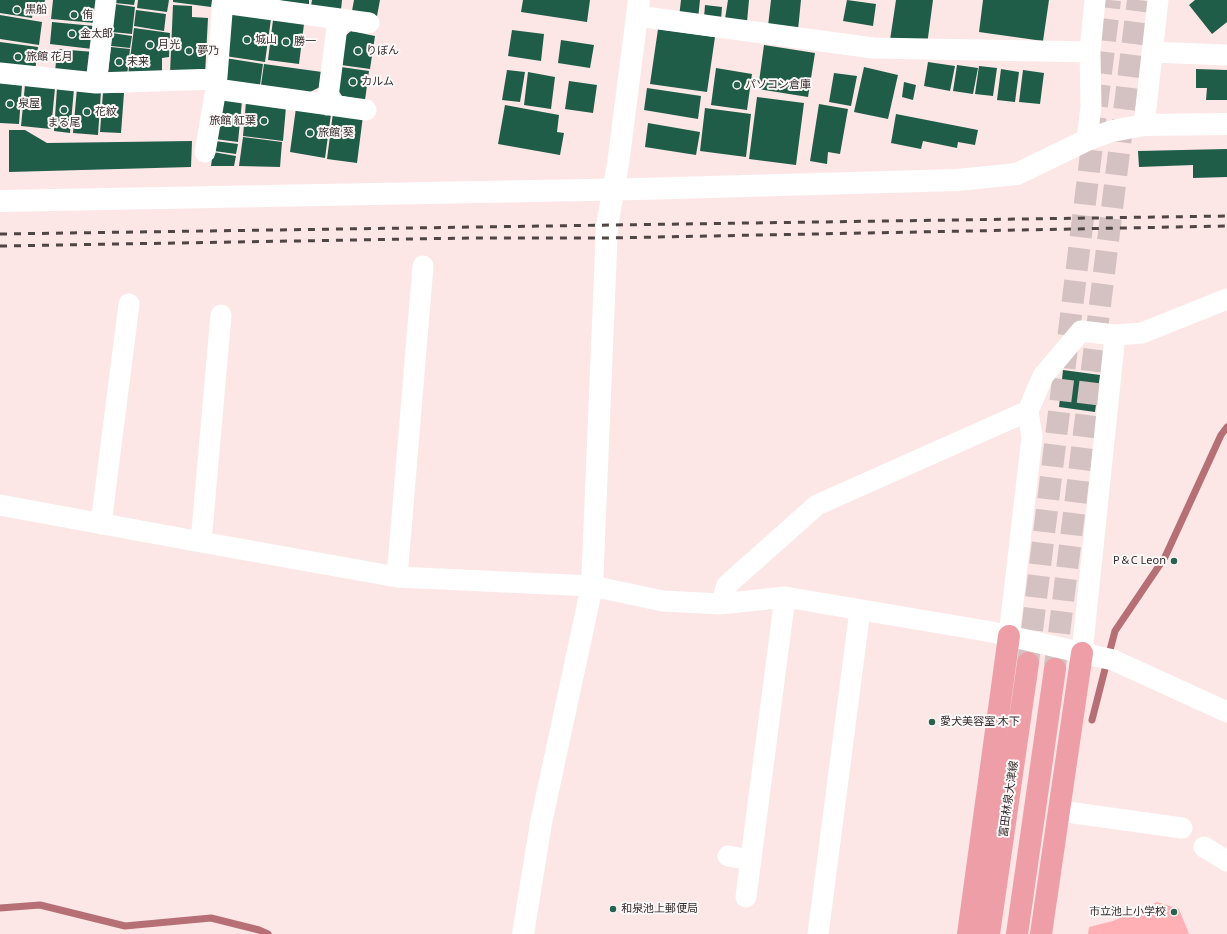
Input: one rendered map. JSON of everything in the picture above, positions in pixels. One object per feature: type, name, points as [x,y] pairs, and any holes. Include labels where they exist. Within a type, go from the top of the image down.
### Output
[{"type":"main road","points":[[968,934],[1009,636]]},
{"type":"main road","points":[[1041,934],[1082,653]]},
{"type":"main road","name":"富田林泉大津線","points":[[989,934],[1028,664]]},
{"type":"main road","points":[[1017,934],[1055,670]]},
{"type":"street","points":[[96,83],[106,0]]},
{"type":"street","points":[[1087,140],[1091,106],[1090,52],[1095,0]]},
{"type":"street","points":[[1144,125],[1158,0]]},
{"type":"street","points":[[205,152],[216,84],[223,1],[369,24]]},
{"type":"street","points":[[523,934],[541,823],[592,586],[606,232],[612,190],[618,164],[638,8],[873,48],[1090,52]]},
{"type":"street","points":[[327,104],[338,19]]},
{"type":"street","points":[[1152,52],[1227,54]]},
{"type":"street","points":[[0,73],[96,83],[216,84],[366,110]]},
{"type":"street","points":[[0,201],[612,190],[957,180],[1017,174],[1087,140],[1112,131],[1144,125],[1227,124]]},
{"type":"street","points":[[397,577],[423,266]]},
{"type":"street","points":[[1009,636],[1032,437],[1028,411],[1043,376],[1081,331],[1115,335],[1142,333],[1227,299]]},
{"type":"street","points":[[101,524],[129,304]]},
{"type":"street","points":[[201,542],[221,315]]},
{"type":"street","points":[[1082,653],[1115,335]]},
{"type":"street","points":[[721,604],[727,584],[817,505],[1028,411]]},
{"type":"street","points":[[0,505],[397,577],[592,586],[663,601],[721,604],[785,597],[1009,636],[1113,660],[1227,712]]},
{"type":"street","points":[[746,898],[785,597]]},
{"type":"street","points":[[818,934],[860,610]]},
{"type":"street","points":[[1060,811],[1182,828]]},
{"type":"street","points":[[1204,847],[1227,861]]},
{"type":"street","points":[[728,856],[751,860]]},
{"type":"shaded area","points":[[1157,902],[1179,909],[1189,934],[1088,934],[1089,927],[1113,921]]},
{"type":"building","name":"黒船","points":[[0,0],[45,0],[44,6],[34,5],[32,18],[0,13]]},
{"type":"building","name":"侑","points":[[53,0],[97,0],[95,23],[51,19]]},
{"type":"building","points":[[116,0],[135,0],[134,5],[115,3]]},
{"type":"building","points":[[138,0],[169,0],[167,12],[137,8]]},
{"type":"building","points":[[173,0],[212,0],[211,7],[173,2]]},
{"type":"building","points":[[277,0],[309,0],[309,6]]},
{"type":"building","points":[[312,0],[342,0],[341,10],[311,6]]},
{"type":"building","points":[[354,0],[380,0],[377,16],[352,11]]},
{"type":"building","points":[[523,0],[590,0],[587,22],[521,12]]},
{"type":"building","points":[[681,0],[700,0],[698,19],[679,17]]},
{"type":"building","points":[[728,0],[749,0],[747,22],[725,19]]},
{"type":"building","points":[[771,0],[801,0],[798,30],[768,26]]},
{"type":"building","points":[[847,0],[876,4],[873,26],[843,21]]},
{"type":"building","points":[[896,0],[933,0],[927,45],[890,40]]},
{"type":"building","points":[[983,0],[1049,0],[1043,41],[979,32]]},
{"type":"building","points":[[1195,0],[1227,0],[1227,22],[1212,34],[1189,5]]},
{"type":"building","points":[[115,4],[135,7],[132,34],[112,32]]},
{"type":"building","name":"夢乃","points":[[173,5],[192,6],[192,17],[208,18],[205,75],[170,73]]},
{"type":"building","points":[[705,5],[722,7],[721,20],[704,18]]},
{"type":"building","points":[[136,10],[166,14],[164,31],[134,26]]},
{"type":"building","name":"城山","points":[[230,13],[271,19],[265,62],[225,56]]},
{"type":"building","points":[[0,15],[42,22],[39,45],[0,39]]},
{"type":"building","name":"勝一","points":[[273,20],[304,24],[299,64],[268,60]]},
{"type":"building","name":"金太郎","points":[[52,22],[94,26],[92,49],[50,44]]},
{"type":"building","name":"月光","points":[[134,28],[170,33],[169,57],[162,58],[162,74],[128,75]]},
{"type":"building","points":[[658,29],[715,37],[707,92],[650,84]]},
{"type":"building","points":[[512,30],[544,34],[541,61],[508,56]]},
{"type":"building","name":"りぼん","points":[[351,31],[375,36],[370,69],[341,65],[345,36]]},
{"type":"building","points":[[112,33],[132,36],[130,48],[111,46]]},
{"type":"building","points":[[561,40],[594,45],[590,68],[558,63]]},
{"type":"building","name":"旅館 花月","points":[[0,42],[38,47],[35,72],[0,67]]},
{"type":"building","points":[[764,45],[815,53],[808,97],[758,89]]},
{"type":"building","name":"未来","points":[[111,47],[130,49],[127,76],[108,74]]},
{"type":"building","points":[[57,49],[94,52],[92,76],[55,73]]},
{"type":"building","points":[[225,58],[263,64],[260,85],[222,80]]},
{"type":"building","points":[[928,62],[955,66],[950,91],[924,86]]},
{"type":"building","points":[[264,64],[322,72],[320,87],[308,93],[261,85]]},
{"type":"building","points":[[957,65],[978,68],[973,94],[953,91]]},
{"type":"building","points":[[979,66],[997,68],[993,96],[975,94]]},
{"type":"building","name":"カルム","points":[[341,67],[369,71],[365,100],[342,96],[338,90]]},
{"type":"building","points":[[864,67],[898,75],[888,119],[854,112]]},
{"type":"building","points":[[716,68],[752,74],[747,110],[711,105]]},
{"type":"building","points":[[1001,69],[1019,72],[1015,102],[997,100]]},
{"type":"building","points":[[1196,69],[1227,70],[1227,100],[1206,100],[1207,88],[1196,88]]},
{"type":"building","points":[[507,70],[525,72],[520,102],[502,100]]},
{"type":"building","points":[[1023,70],[1044,73],[1040,104],[1019,102]]},
{"type":"building","points":[[528,72],[555,77],[551,109],[524,105]]},
{"type":"building","points":[[834,73],[857,76],[851,106],[829,102]]},
{"type":"building","points":[[569,81],[597,85],[593,113],[565,109]]},
{"type":"building","points":[[904,82],[916,85],[913,100],[902,97]]},
{"type":"building","name":"泉屋","points":[[0,83],[22,85],[19,124],[0,123]]},
{"type":"building","points":[[25,85],[55,88],[51,129],[21,126]]},
{"type":"building","name":"まる尾","points":[[57,88],[74,89],[70,133],[54,131]]},
{"type":"building","name":"花紋","points":[[77,88],[101,91],[98,135],[73,133]]},
{"type":"building","points":[[647,88],[701,96],[698,119],[644,110]]},
{"type":"building","points":[[103,92],[124,93],[121,133],[100,132]]},
{"type":"building","points":[[757,97],[804,103],[796,165],[749,159]]},
{"type":"building","points":[[220,98],[242,101],[238,142],[215,139]]},
{"type":"building","name":"旅館 紅葉","points":[[246,102],[286,107],[283,141],[243,136]]},
{"type":"building","points":[[819,104],[848,109],[840,154],[828,152],[827,164],[810,161]]},
{"type":"building","points":[[505,105],[559,115],[557,132],[564,133],[560,155],[498,144]]},
{"type":"building","name":"旅館 葵","points":[[296,108],[331,114],[325,158],[290,152]]},
{"type":"building","points":[[705,108],[751,114],[746,157],[700,151]]},
{"type":"building","points":[[333,113],[363,116],[357,163],[327,159]]},
{"type":"building","points":[[896,114],[978,130],[975,145],[958,142],[957,148],[923,141],[921,149],[891,143]]},
{"type":"building","points":[[648,123],[700,132],[696,155],[645,147]]},
{"type":"building","points":[[9,130],[25,130],[47,143],[192,141],[191,167],[9,172]]},
{"type":"building","points":[[243,137],[282,142],[280,167],[239,166]]},
{"type":"building","points":[[215,141],[238,144],[236,154],[214,151]]},
{"type":"building","points":[[1227,149],[1227,177],[1193,178],[1193,165],[1139,167],[1138,151]]},
{"type":"building","points":[[213,152],[236,156],[234,166],[211,166]]},
{"type":"building","points":[[1063,370],[1100,375],[1095,412],[1059,407]]},
{"type":"waterway","points":[[1110,650],[1115,631],[1165,557],[1221,435],[1227,427]]},
{"type":"waterway","points":[[1092,720],[1105,669]]},
{"type":"waterway","points":[[0,908],[40,905],[125,926],[211,918],[259,930],[268,934]]},
{"type":"tunnel","points":[[1028,663],[1110,0]]},
{"type":"tunnel","points":[[1055,666],[1138,0]]},
{"type":"railway","points":[[0,234],[1227,216]]},
{"type":"railway","points":[[0,246],[470,238],[606,238],[1227,226]]},
{"type":"place","name":"黒船","points":[[17,10]]},
{"type":"place","name":"侑","points":[[74,15]]},
{"type":"place","name":"金太郎","points":[[72,34]]},
{"type":"place","name":"城山","points":[[247,40]]},
{"type":"place","name":"勝一","points":[[286,42]]},
{"type":"place","name":"月光","points":[[150,45]]},
{"type":"place","name":"夢乃","points":[[189,51]]},
{"type":"place","name":"りぼん","points":[[358,51]]},
{"type":"place","name":"旅館 花月","points":[[18,57]]},
{"type":"place","name":"未来","points":[[119,62]]},
{"type":"place","name":"カルム","points":[[353,82]]},
{"type":"place","name":"パソコン倉庫","points":[[737,85]]},
{"type":"place","name":"泉屋","points":[[10,104]]},
{"type":"place","name":"まる尾","points":[[64,110]]},
{"type":"place","name":"花紋","points":[[87,112]]},
{"type":"place","name":"旅館 紅葉","points":[[264,121]]},
{"type":"place","name":"旅館 葵","points":[[310,133]]},
{"type":"place","name":"P＆C Leon","points":[[1174,561]]},
{"type":"place","name":"愛犬美容室 木下","points":[[932,722]]},
{"type":"place","name":"和泉池上郵便局","points":[[613,909]]},
{"type":"place","name":"市立池上小学校","points":[[1174,912]]}]
